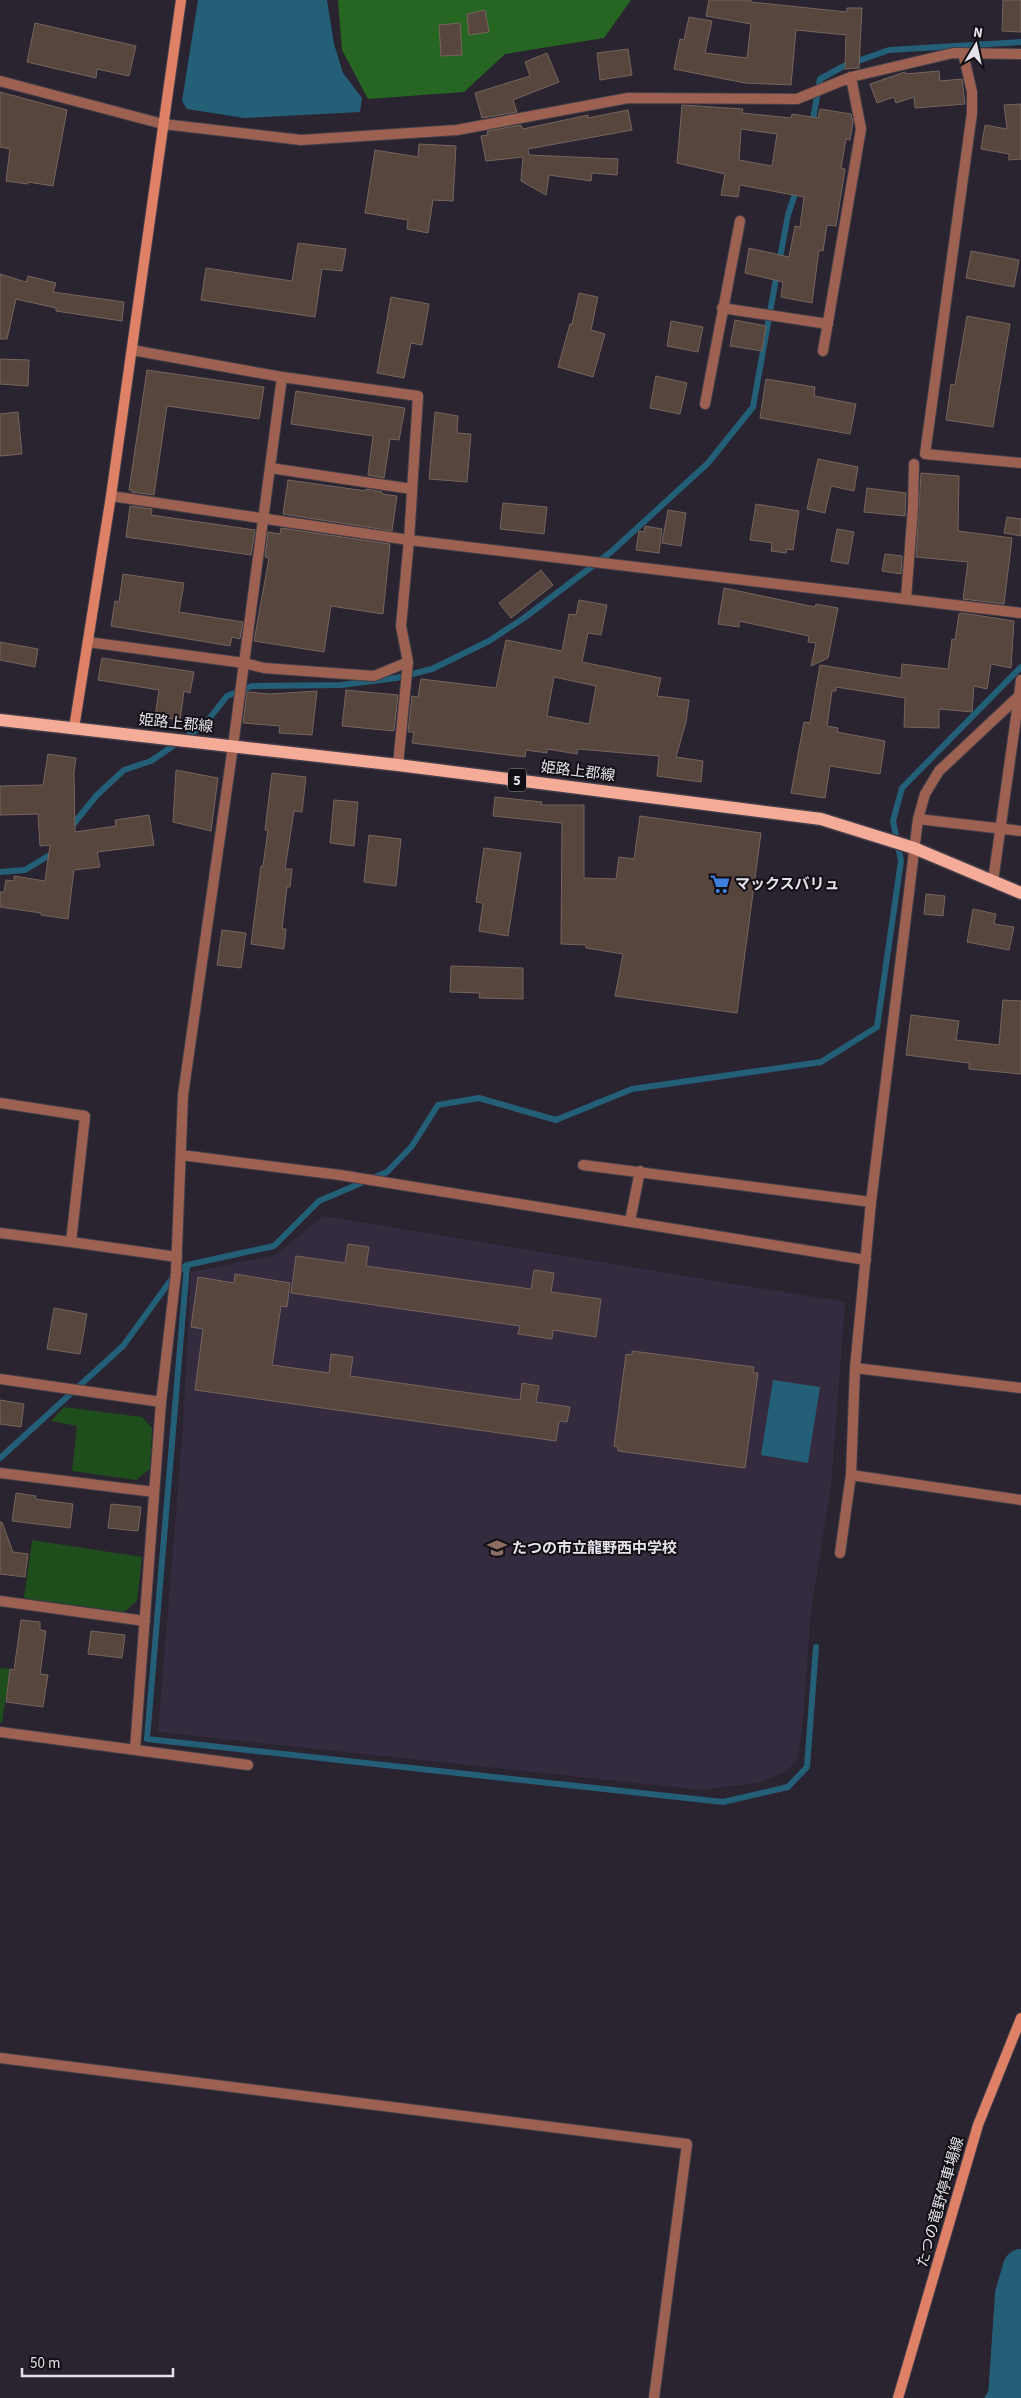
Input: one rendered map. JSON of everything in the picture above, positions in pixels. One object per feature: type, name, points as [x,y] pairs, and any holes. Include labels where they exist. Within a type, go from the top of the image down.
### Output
[{"type":"main road","name":"姫路上郡線","points":[[0,720],[233,746],[821,818],[914,848],[1021,894]]},
{"type":"street","points":[[74,728],[111,496],[181,0]]},
{"type":"street","points":[[0,81],[163,124],[301,140],[457,130],[628,98],[796,99],[851,77],[953,53],[1021,54]]},
{"type":"street","points":[[963,53],[972,92],[972,113],[925,454],[1021,463]]},
{"type":"street","points":[[822,351],[861,129],[851,77]]},
{"type":"street","points":[[705,404],[740,220]]},
{"type":"street","points":[[722,308],[828,324]]},
{"type":"street","points":[[132,350],[282,377],[418,396],[409,540],[400,626],[408,662],[398,766]]},
{"type":"street","points":[[135,1749],[160,1402],[177,1257],[183,1095],[242,681],[282,377]]},
{"type":"street","points":[[906,598],[914,508],[914,464]]},
{"type":"street","points":[[270,468],[412,489]]},
{"type":"street","points":[[111,496],[409,540],[1021,613]]},
{"type":"street","points":[[88,642],[244,663],[264,668],[374,676],[408,662]]},
{"type":"street","points":[[993,881],[1002,828],[1021,680]]},
{"type":"street","points":[[840,1553],[851,1475],[856,1368],[871,1202],[918,819],[925,794],[939,771],[1019,696]]},
{"type":"street","points":[[918,819],[1021,831]]},
{"type":"street","points":[[0,1103],[85,1116],[71,1242]]},
{"type":"street","points":[[181,1155],[340,1175],[866,1260]]},
{"type":"street","points":[[583,1165],[871,1202]]},
{"type":"street","points":[[630,1221],[640,1171]]},
{"type":"street","points":[[0,1232],[177,1257]]},
{"type":"street","points":[[856,1368],[1021,1388]]},
{"type":"street","points":[[0,1379],[160,1402]]},
{"type":"street","points":[[0,1473],[154,1492]]},
{"type":"street","points":[[851,1475],[1021,1500]]},
{"type":"street","points":[[0,1601],[145,1621]]},
{"type":"street","points":[[0,1732],[248,1765]]},
{"type":"street","name":"たつの竜野停車場線","points":[[898,2398],[978,2125],[1021,2018]]},
{"type":"street","points":[[0,2058],[686,2144],[654,2398]]},
{"type":"shaded area","name":"たつの市立龍野西中学校","points":[[323,1216],[845,1302],[831,1487],[811,1609],[803,1721],[798,1759],[787,1771],[761,1782],[702,1790],[158,1732],[183,1427],[191,1272],[276,1255]]},
{"type":"green space","points":[[338,0],[631,0],[604,38],[505,54],[464,92],[368,99],[342,50]]},
{"type":"green space","points":[[64,1407],[142,1417],[152,1428],[150,1469],[136,1480],[72,1471],[77,1426],[51,1421]]},
{"type":"green space","points":[[32,1540],[142,1557],[137,1601],[124,1612],[24,1598]]},
{"type":"green space","points":[[0,1668],[10,1669],[2,1723],[0,1722]]},
{"type":"water","points":[[198,0],[327,0],[334,44],[343,73],[362,98],[360,112],[244,118],[187,109],[182,101]]},
{"type":"water","points":[[773,1380],[820,1387],[808,1463],[761,1455]]},
{"type":"water","points":[[1021,2341],[1021,2398],[984,2398]]},
{"type":"building","points":[[709,0],[751,0],[751,2],[847,12],[847,8],[862,8],[859,68],[845,69],[846,35],[796,30],[791,85],[745,83],[674,69],[680,39],[684,40],[689,17],[712,21],[705,53],[747,58],[751,24],[706,16]]},
{"type":"building","points":[[1003,0],[1021,0],[1021,32],[1002,31]]},
{"type":"building","points":[[485,10],[489,32],[469,35],[467,14]]},
{"type":"building","points":[[35,23],[136,46],[129,76],[97,69],[96,78],[27,62]]},
{"type":"building","points":[[460,23],[462,55],[441,56],[439,25]]},
{"type":"building","points":[[628,49],[632,75],[600,80],[597,53]]},
{"type":"building","points":[[547,53],[559,82],[513,100],[517,112],[482,118],[475,93],[530,76],[525,62]]},
{"type":"building","points":[[939,71],[940,81],[962,79],[965,104],[915,108],[914,97],[896,103],[894,97],[877,103],[870,84],[905,72],[906,74]]},
{"type":"building","points":[[0,92],[67,110],[53,186],[6,181],[10,149],[0,147]]},
{"type":"building","points":[[1021,104],[1021,159],[1009,160],[1009,154],[981,149],[985,125],[1007,129],[1004,105]]},
{"type":"building","points":[[682,105],[743,109],[742,113],[791,118],[792,114],[818,118],[820,109],[851,114],[853,122],[850,140],[846,139],[841,168],[845,169],[836,226],[827,225],[823,251],[819,250],[812,303],[781,297],[783,282],[745,273],[749,248],[789,257],[795,226],[800,227],[804,197],[740,185],[738,197],[721,195],[725,174],[677,163]],"holes":[[[741,129],[777,134],[772,166],[739,160]]]},
{"type":"building","points":[[628,110],[632,130],[528,149],[529,155],[618,159],[617,175],[592,173],[591,181],[549,175],[546,195],[521,181],[523,157],[486,161],[481,136],[488,135],[487,131],[521,125],[523,129],[588,115],[588,118]]},
{"type":"building","points":[[419,144],[456,146],[453,201],[433,200],[428,233],[407,229],[408,220],[365,213],[375,150],[418,157]]},
{"type":"building","points":[[298,243],[346,249],[342,271],[322,269],[315,317],[201,300],[206,268],[292,281]]},
{"type":"building","points":[[971,251],[1019,260],[1014,287],[966,278]]},
{"type":"building","points":[[0,274],[26,282],[28,276],[56,283],[53,292],[124,302],[122,321],[56,311],[56,308],[16,299],[7,339],[0,339]]},
{"type":"building","points":[[579,293],[598,297],[591,330],[605,334],[593,377],[558,367],[570,324],[572,324]]},
{"type":"building","points":[[391,297],[429,304],[422,345],[411,343],[404,378],[377,373]]},
{"type":"building","points":[[967,316],[1010,324],[993,427],[946,420],[951,384],[955,385]]},
{"type":"building","points":[[735,320],[766,326],[762,351],[730,346]]},
{"type":"building","points":[[671,321],[703,327],[698,352],[667,346]]},
{"type":"building","points":[[0,359],[29,360],[28,386],[0,384]]},
{"type":"building","points":[[147,370],[264,387],[259,419],[167,406],[154,495],[129,490]]},
{"type":"building","points":[[656,376],[687,383],[680,414],[650,408]]},
{"type":"building","points":[[766,379],[815,387],[814,396],[856,404],[850,434],[760,418]]},
{"type":"building","points":[[296,391],[405,408],[399,440],[390,439],[384,478],[368,475],[373,436],[291,424]]},
{"type":"building","points":[[18,412],[22,454],[0,456],[0,414]]},
{"type":"building","points":[[435,412],[458,416],[457,433],[471,434],[467,482],[429,479]]},
{"type":"building","points":[[818,459],[858,467],[854,491],[831,486],[825,513],[807,509]]},
{"type":"building","points":[[921,473],[959,476],[958,531],[1012,538],[1004,604],[963,599],[968,562],[916,557]]},
{"type":"building","points":[[288,480],[366,491],[366,489],[397,496],[392,531],[283,514]]},
{"type":"building","points":[[867,488],[906,493],[905,516],[864,512]]},
{"type":"building","points":[[503,503],[547,507],[544,534],[500,529]]},
{"type":"building","points":[[756,504],[799,511],[793,550],[787,549],[786,553],[771,551],[772,543],[750,540]]},
{"type":"building","points":[[130,506],[152,509],[151,515],[255,530],[251,555],[126,537]]},
{"type":"building","points":[[668,510],[686,513],[681,546],[662,543]]},
{"type":"building","points":[[1007,517],[1021,519],[1021,536],[1004,533]]},
{"type":"building","points":[[645,526],[662,529],[659,553],[636,550],[639,531],[644,532]]},
{"type":"building","points":[[281,528],[390,544],[383,614],[331,606],[324,652],[254,641],[269,558],[265,557],[268,532],[280,534]]},
{"type":"building","points":[[837,529],[854,532],[848,564],[831,561]]},
{"type":"building","points":[[885,554],[902,556],[901,574],[882,571]]},
{"type":"building","points":[[541,570],[553,585],[511,618],[499,603]]},
{"type":"building","points":[[123,574],[184,583],[179,612],[243,622],[240,639],[232,637],[230,646],[111,626],[115,601],[119,602]]},
{"type":"building","points":[[724,588],[815,607],[816,604],[838,608],[828,658],[811,666],[816,643],[808,642],[809,636],[739,621],[739,627],[718,624]]},
{"type":"building","points":[[579,600],[607,605],[601,635],[588,633],[582,662],[661,678],[657,696],[689,700],[686,722],[676,757],[703,761],[701,782],[657,776],[659,756],[578,749],[577,754],[547,749],[547,753],[526,750],[525,757],[412,743],[414,732],[408,732],[412,696],[418,697],[421,679],[496,688],[506,640],[562,651],[569,614],[576,615]],"holes":[[[554,677],[596,686],[589,724],[547,716]]]},
{"type":"building","points":[[959,614],[1014,621],[1011,668],[991,664],[987,689],[974,686],[972,712],[939,709],[939,728],[904,727],[905,698],[836,687],[836,691],[832,691],[827,726],[838,728],[837,732],[885,741],[880,774],[830,766],[825,798],[791,793],[804,722],[810,723],[820,665],[901,678],[902,664],[948,669],[952,639],[955,640]]},
{"type":"building","points":[[0,642],[38,649],[35,667],[0,660]]},
{"type":"building","points":[[102,658],[194,672],[190,693],[184,691],[180,720],[155,716],[159,690],[98,680]]},
{"type":"building","points":[[346,690],[398,695],[394,731],[342,726]]},
{"type":"building","points":[[317,691],[312,735],[279,733],[280,726],[243,723],[247,692],[270,694]]},
{"type":"building","points":[[48,754],[76,758],[74,772],[75,832],[116,826],[115,820],[149,815],[154,845],[97,852],[100,867],[74,870],[68,919],[0,907],[0,892],[4,892],[6,880],[14,881],[14,876],[45,881],[50,845],[40,846],[38,814],[0,815],[0,786],[43,785]]},
{"type":"building","points":[[176,770],[218,778],[211,831],[173,822]]},
{"type":"building","points":[[272,773],[306,777],[302,812],[294,811],[285,869],[292,869],[290,887],[287,887],[282,929],[286,929],[284,949],[251,944],[261,866],[263,866],[268,830],[265,830]]},
{"type":"building","points":[[495,797],[542,802],[541,805],[584,805],[584,878],[616,879],[619,857],[634,859],[640,816],[761,833],[737,1013],[615,996],[623,954],[586,948],[586,945],[561,944],[562,823],[493,816]]},
{"type":"building","points":[[334,800],[358,802],[354,846],[330,843]]},
{"type":"building","points":[[369,835],[401,839],[396,886],[364,882]]},
{"type":"building","points":[[484,848],[521,853],[508,936],[479,931],[483,903],[476,902]]},
{"type":"building","points":[[926,894],[945,896],[943,916],[924,914]]},
{"type":"building","points":[[973,909],[996,914],[994,924],[1014,927],[1009,950],[967,942]]},
{"type":"building","points":[[222,930],[246,933],[241,968],[217,965]]},
{"type":"building","points":[[451,966],[523,968],[523,999],[479,998],[480,993],[450,992]]},
{"type":"building","points":[[1003,1000],[1021,1001],[1021,1074],[969,1069],[969,1063],[906,1055],[911,1015],[959,1021],[956,1040],[999,1045]]},
{"type":"building","points":[[348,1244],[369,1247],[366,1266],[531,1289],[534,1270],[554,1273],[551,1292],[601,1299],[596,1337],[553,1330],[552,1339],[518,1334],[520,1326],[291,1293],[296,1256],[345,1263]]},
{"type":"building","points":[[235,1274],[290,1283],[287,1307],[281,1306],[272,1365],[329,1373],[331,1354],[353,1357],[350,1376],[520,1400],[522,1383],[539,1386],[536,1402],[570,1407],[567,1422],[559,1421],[556,1441],[195,1390],[203,1329],[191,1327],[198,1277],[234,1283]]},
{"type":"building","points":[[54,1308],[87,1314],[80,1354],[47,1349]]},
{"type":"building","points":[[632,1351],[754,1367],[753,1373],[758,1373],[745,1468],[618,1451],[618,1447],[614,1446],[626,1354],[632,1355]]},
{"type":"building","points":[[0,1400],[24,1404],[21,1427],[0,1424]]},
{"type":"building","points":[[16,1493],[36,1496],[35,1499],[73,1504],[70,1528],[12,1521]]},
{"type":"building","points":[[111,1504],[141,1507],[138,1531],[108,1528]]},
{"type":"building","points":[[0,1522],[2,1522],[13,1552],[28,1554],[25,1577],[0,1574]]},
{"type":"building","points":[[21,1620],[40,1622],[40,1630],[46,1631],[40,1674],[48,1675],[43,1707],[6,1702],[10,1669],[14,1670]]},
{"type":"building","points":[[91,1631],[125,1635],[122,1658],[88,1654]]},
{"type":"waterway","points":[[812,125],[820,79],[844,66],[889,50],[1021,42]]},
{"type":"waterway","points":[[779,263],[788,215],[797,188]]},
{"type":"waterway","points":[[71,827],[97,795],[124,770],[151,761],[205,724],[227,696],[252,686],[341,685],[396,678],[432,669],[489,641],[524,618],[611,552],[708,463],[753,407],[777,273]]},
{"type":"waterway","points":[[0,1458],[123,1346],[176,1273],[187,1265],[274,1246],[319,1201],[387,1172],[412,1146],[438,1105],[479,1098],[556,1120],[632,1089],[821,1062],[877,1027],[901,861],[893,821],[902,788],[1021,667]]},
{"type":"waterway","points":[[0,872],[25,870],[53,853]]},
{"type":"waterway","points":[[187,1265],[147,1739],[723,1802],[788,1787],[807,1767],[816,1647]]},
{"type":"waterway","points":[[1006,2398],[1013,2294],[1021,2267]]},
{"type":"place","name":"マックスバリュ","points":[[720,884]]},
{"type":"place","name":"たつの市立龍野西中学校","points":[[497,1548]]}]
